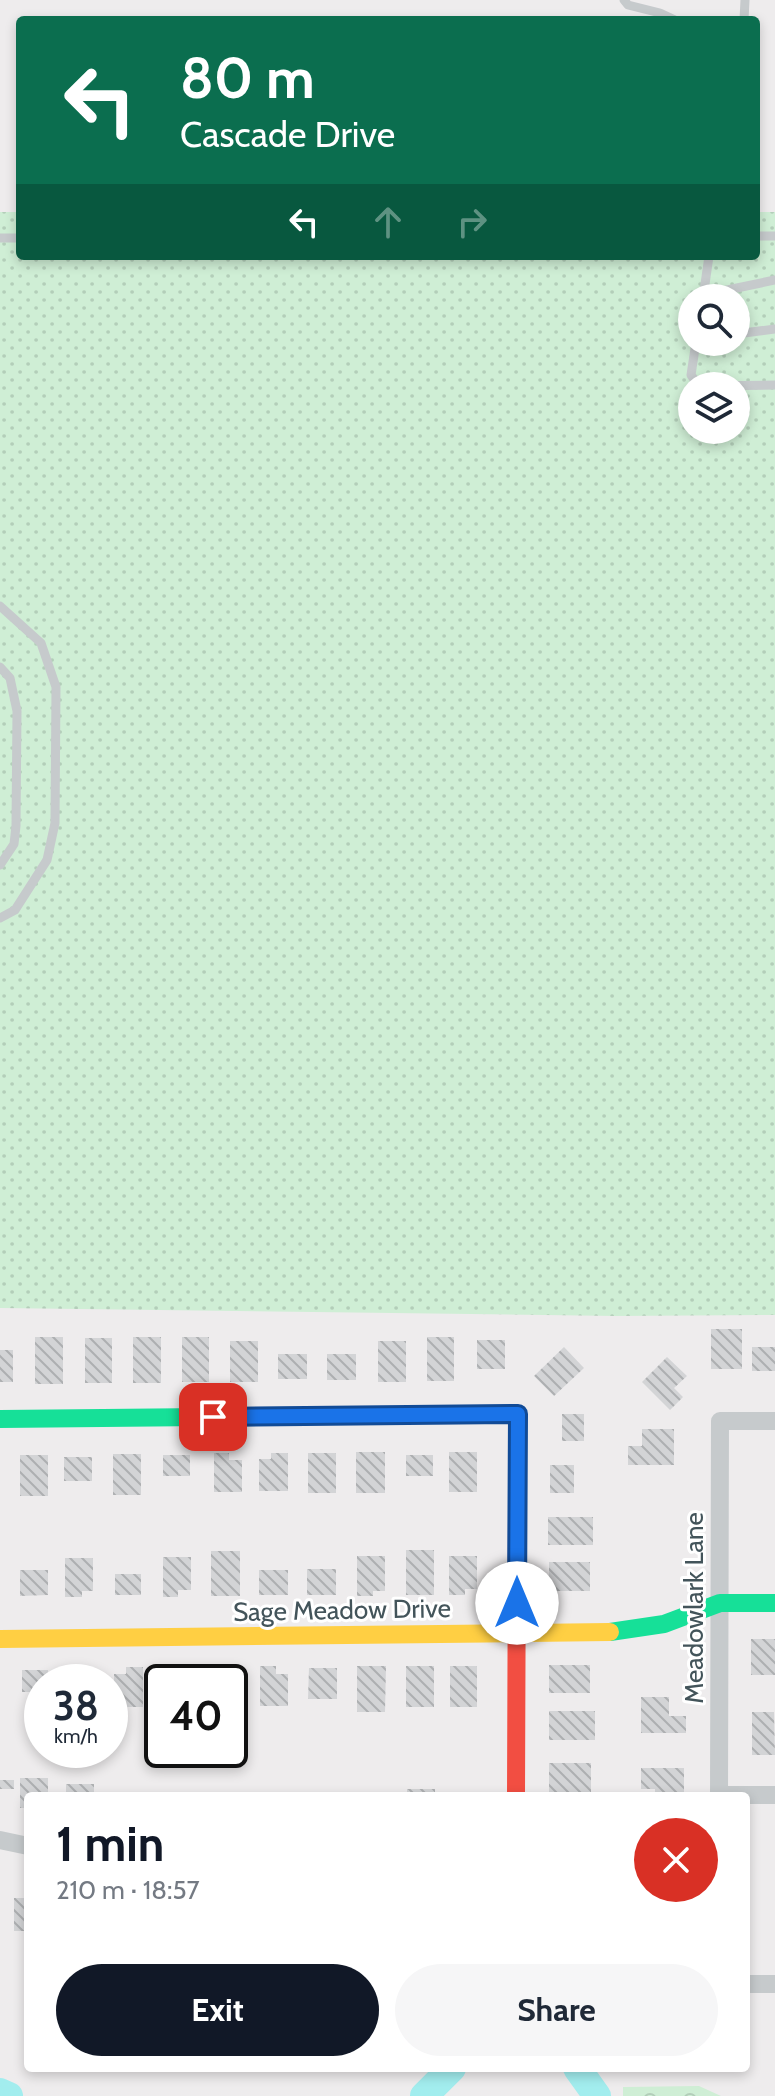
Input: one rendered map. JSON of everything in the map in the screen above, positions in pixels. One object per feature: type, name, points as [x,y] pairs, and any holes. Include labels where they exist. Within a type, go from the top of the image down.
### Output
[{"type":"street","points":[[0,1419],[518,1414],[516,1792]]},
{"type":"street","name":"Meadowlark Lane","points":[[719,1792],[720,1421],[775,1421]]},
{"type":"street","name":"Sage Meadow Drive","points":[[0,1639],[620,1632],[664,1624],[720,1603],[775,1603]]},
{"type":"street","points":[[750,1795],[775,1795]]},
{"type":"street","points":[[0,1840],[24,1845]]},
{"type":"street","points":[[750,1984],[775,1984]]},
{"type":"lane","points":[[624,0],[628,5],[666,16]]},
{"type":"lane","points":[[705,284],[708,260]]},
{"type":"lane","points":[[750,286],[775,280]]},
{"type":"lane","points":[[750,332],[775,329]]},
{"type":"lane","points":[[694,356],[691,375],[699,386],[775,385]]},
{"type":"lane","points":[[0,606],[41,643],[56,687],[55,823],[47,860],[15,910],[0,918]]},
{"type":"lane","points":[[0,667],[10,678],[17,711],[16,826],[14,844],[0,865]]},
{"type":"green space","points":[[0,212],[16,212],[16,260],[760,260],[760,212],[775,212],[775,1315],[616,1316],[0,1308]]},
{"type":"green space","points":[[699,2086],[721,2096],[623,2096],[623,2087]]},
{"type":"building","points":[[711,1329],[742,1329],[742,1369],[711,1369]]},
{"type":"building","points":[[35,1337],[63,1337],[63,1384],[35,1384]]},
{"type":"building","points":[[133,1337],[161,1337],[161,1383],[133,1383]]},
{"type":"building","points":[[182,1337],[209,1337],[209,1382],[182,1382]]},
{"type":"building","points":[[427,1337],[454,1337],[454,1381],[427,1381]]},
{"type":"building","points":[[85,1338],[112,1338],[112,1383],[85,1383]]},
{"type":"building","points":[[477,1340],[505,1340],[505,1369],[477,1369]]},
{"type":"building","points":[[230,1341],[258,1341],[258,1382],[230,1382]]},
{"type":"building","points":[[378,1341],[406,1341],[406,1382],[378,1382]]},
{"type":"building","points":[[564,1347],[584,1368],[554,1396],[534,1376]]},
{"type":"building","points":[[752,1347],[775,1347],[775,1371],[752,1371]]},
{"type":"building","points":[[0,1350],[13,1350],[13,1382],[0,1382]]},
{"type":"building","points":[[278,1354],[307,1354],[307,1379],[278,1379]]},
{"type":"building","points":[[327,1354],[356,1354],[356,1380],[327,1380]]},
{"type":"building","points":[[667,1357],[687,1376],[674,1388],[683,1397],[670,1410],[642,1382]]},
{"type":"building","points":[[562,1414],[584,1414],[584,1441],[562,1441]]},
{"type":"building","points":[[642,1429],[674,1429],[674,1465],[628,1465],[628,1446],[642,1446]]},
{"type":"building","points":[[356,1452],[385,1452],[385,1493],[356,1493]]},
{"type":"building","points":[[449,1452],[477,1452],[477,1492],[449,1492]]},
{"type":"building","points":[[214,1453],[229,1453],[229,1460],[242,1460],[242,1492],[214,1492]]},
{"type":"building","points":[[271,1453],[288,1453],[288,1491],[259,1491],[259,1459],[271,1459]]},
{"type":"building","points":[[308,1453],[336,1453],[336,1493],[308,1493]]},
{"type":"building","points":[[113,1454],[141,1454],[141,1495],[113,1495]]},
{"type":"building","points":[[20,1455],[48,1455],[48,1496],[20,1496]]},
{"type":"building","points":[[163,1455],[190,1455],[190,1476],[163,1476]]},
{"type":"building","points":[[406,1455],[433,1455],[433,1476],[406,1476]]},
{"type":"building","points":[[64,1457],[92,1457],[92,1481],[64,1481]]},
{"type":"building","points":[[550,1465],[574,1465],[574,1493],[550,1493]]},
{"type":"building","points":[[548,1517],[593,1517],[593,1545],[548,1545]]},
{"type":"building","points":[[406,1550],[434,1550],[434,1595],[406,1595]]},
{"type":"building","points":[[211,1551],[240,1551],[240,1596],[211,1596]]},
{"type":"building","points":[[357,1556],[385,1556],[385,1591],[373,1591],[373,1596],[357,1596]]},
{"type":"building","points":[[449,1556],[477,1556],[477,1589],[465,1589],[465,1595],[449,1595]]},
{"type":"building","points":[[163,1557],[191,1557],[191,1590],[178,1590],[178,1597],[163,1597]]},
{"type":"building","points":[[65,1558],[93,1558],[93,1591],[82,1591],[82,1597],[65,1597]]},
{"type":"building","points":[[549,1562],[590,1562],[590,1591],[549,1591]]},
{"type":"building","points":[[307,1569],[336,1569],[336,1595],[307,1595]]},
{"type":"building","points":[[20,1570],[48,1570],[48,1595],[20,1596]]},
{"type":"building","points":[[259,1570],[288,1570],[288,1595],[259,1595]]},
{"type":"building","points":[[115,1574],[141,1574],[141,1595],[115,1595]]},
{"type":"building","points":[[751,1639],[775,1639],[775,1675],[751,1675]]},
{"type":"building","points":[[549,1665],[590,1665],[590,1693],[549,1693]]},
{"type":"building","points":[[260,1666],[276,1666],[276,1674],[288,1674],[288,1706],[260,1706]]},
{"type":"building","points":[[357,1666],[386,1666],[385,1712],[357,1712]]},
{"type":"building","points":[[406,1666],[434,1666],[434,1707],[406,1707]]},
{"type":"building","points":[[450,1666],[477,1666],[477,1707],[450,1707]]},
{"type":"building","points":[[128,1667],[143,1667],[143,1707],[128,1707]]},
{"type":"building","points":[[309,1668],[337,1668],[337,1699],[308,1699]]},
{"type":"building","points":[[22,1670],[24,1670],[24,1692]]},
{"type":"building","points":[[641,1697],[669,1697],[669,1716],[686,1716],[686,1733],[641,1733]]},
{"type":"building","points":[[549,1711],[595,1711],[595,1740],[549,1740]]},
{"type":"building","points":[[752,1712],[774,1712],[775,1755],[752,1755]]},
{"type":"building","points":[[549,1763],[591,1763],[591,1792],[549,1792]]},
{"type":"building","points":[[641,1768],[684,1768],[684,1792],[641,1789]]},
{"type":"building","points":[[20,1778],[48,1778],[48,1792],[24,1792],[24,1808],[20,1808]]},
{"type":"building","points":[[0,1780],[14,1780],[14,1789],[0,1789]]},
{"type":"building","points":[[66,1784],[94,1784],[94,1792],[66,1792]]},
{"type":"building","points":[[407,1789],[435,1789],[435,1792],[407,1792]]},
{"type":"building","points":[[14,1898],[24,1898],[24,1931],[14,1931]]},
{"type":"waterway","points":[[424,2096],[448,2072]]},
{"type":"waterway","points":[[580,2072],[597,2096]]},
{"type":"waterway","points":[[0,2092],[9,2096]]},
{"type":"traffic: fast","points":[[0,1419],[518,1414],[517,1521]]},
{"type":"traffic: fast","points":[[610,1632],[664,1624],[720,1603],[775,1603]]},
{"type":"traffic: slow","points":[[0,1639],[610,1632]]},
{"type":"traffic: jam","points":[[516,1792],[517,1521]]},
{"type":"route","points":[[213,1417],[518,1414],[517,1603]]}]
